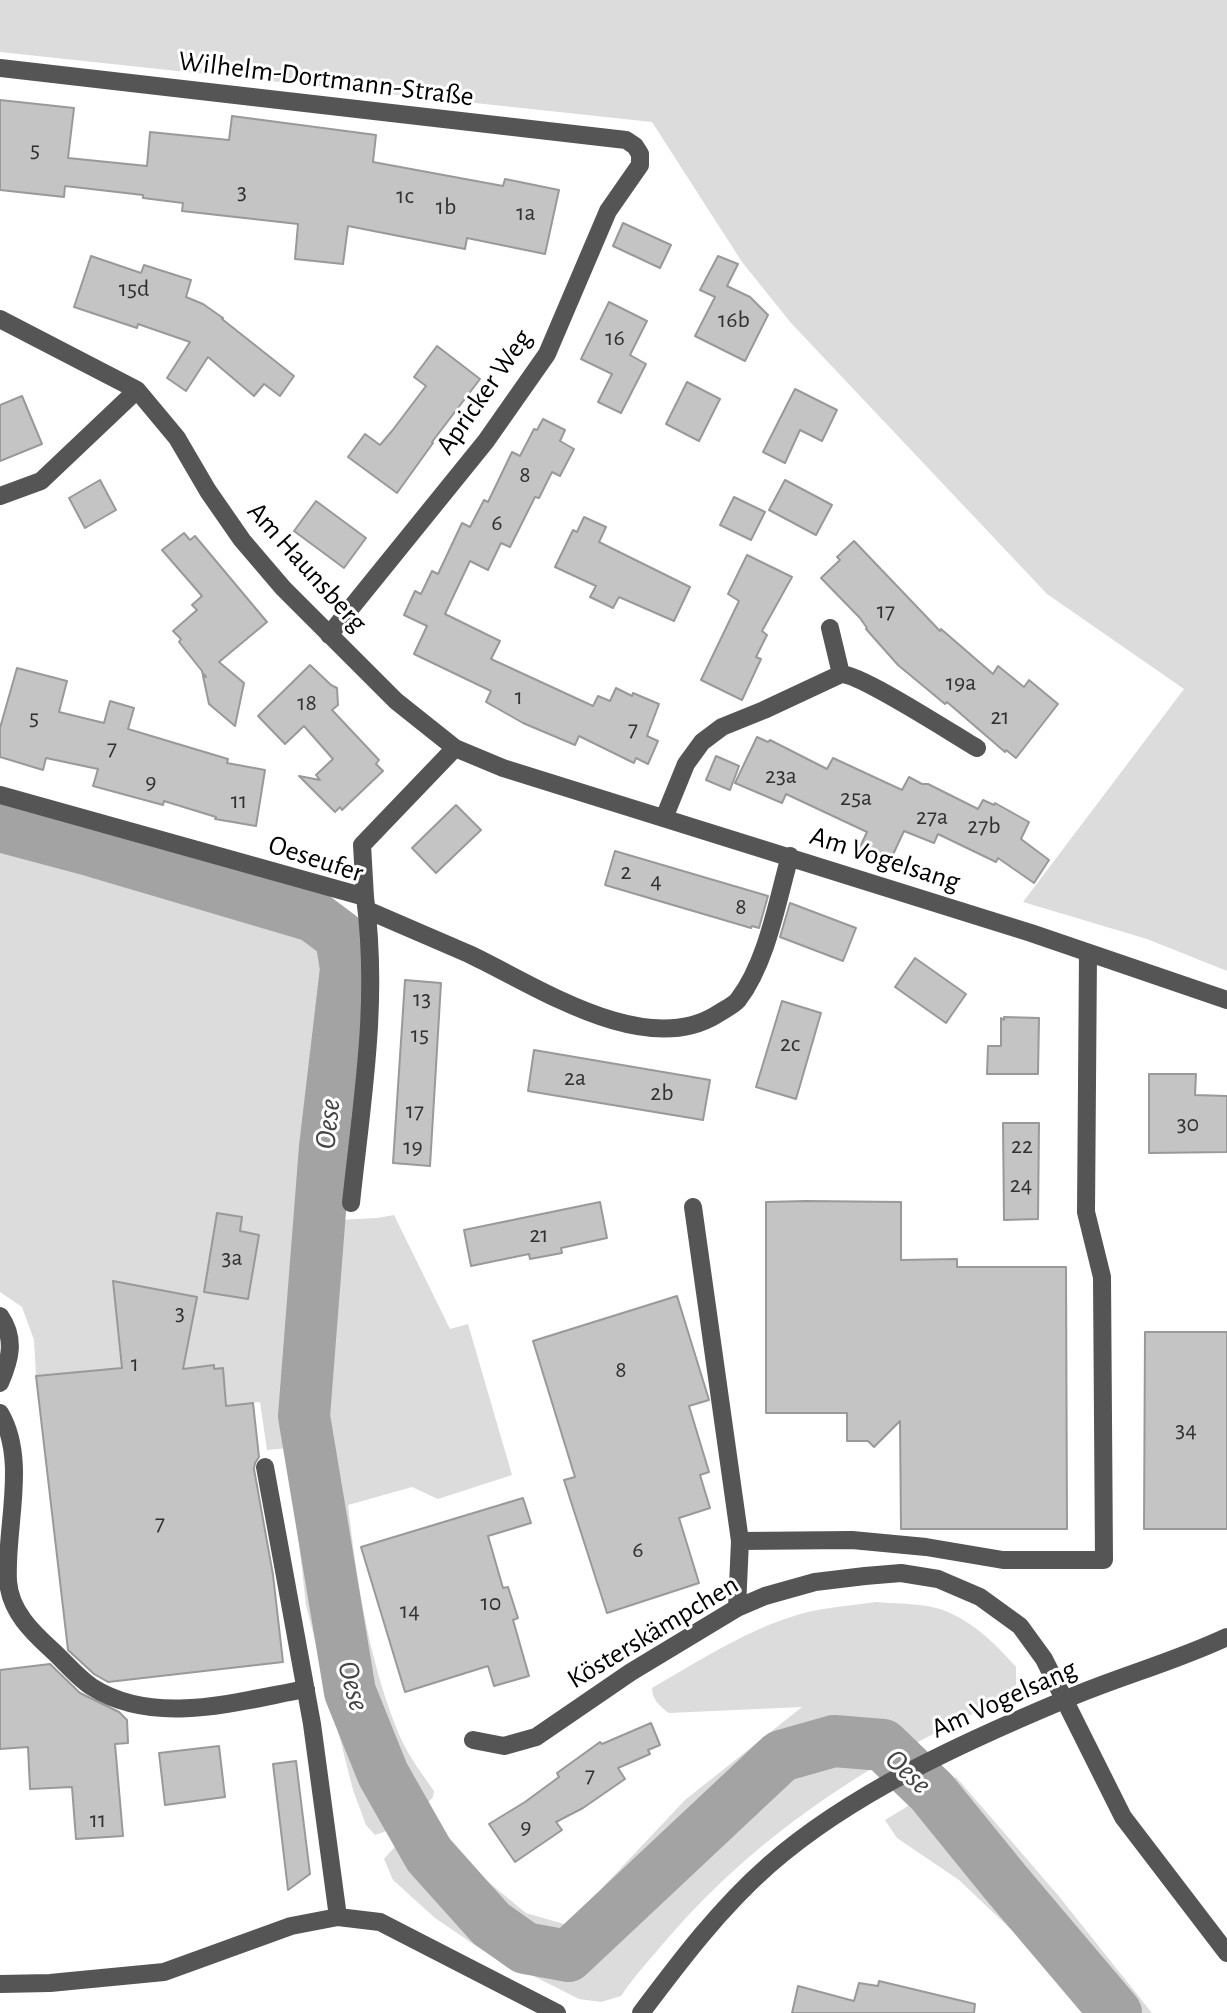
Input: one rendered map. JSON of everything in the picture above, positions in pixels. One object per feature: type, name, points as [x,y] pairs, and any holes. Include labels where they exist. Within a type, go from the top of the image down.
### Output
[{"type":"street","name":"Wilhelm-Dortmann-Straße","points":[[0,68],[626,140],[635,146],[640,154]]},
{"type":"street","name":"Apricker Weg","points":[[329,635],[486,441],[547,354],[608,211],[640,165],[640,154]]},
{"type":"street","points":[[0,318],[137,390],[41,481],[0,496]]},
{"type":"street","name":"Am Haunsberg","points":[[137,390],[177,438],[208,491],[242,540],[283,588],[396,701],[455,748]]},
{"type":"street","points":[[830,628],[841,674]]},
{"type":"street","points":[[664,818],[686,764],[702,742],[722,726],[797,696],[841,674],[848,674],[869,684],[977,748]]},
{"type":"street","points":[[455,748],[362,845],[366,903],[573,1007],[618,1023],[688,1026],[710,1018],[736,1002],[757,969],[790,856]]},
{"type":"street","name":"Am Vogelsang","points":[[455,748],[503,768],[1031,933],[1227,1000]]},
{"type":"street","name":"Oeseufer","points":[[0,795],[366,903],[372,975],[369,1037],[351,1203]]},
{"type":"street","points":[[740,1541],[852,1540],[926,1547],[1003,1560],[1104,1560],[1102,1278],[1086,1212],[1088,954]]},
{"type":"street","points":[[693,1207],[740,1541],[737,1608]]},
{"type":"street","points":[[0,1316],[6,1324],[10,1341],[9,1362],[0,1383]]},
{"type":"street","points":[[0,1413],[13,1449],[8,1583],[18,1613],[36,1636],[91,1687],[149,1708],[201,1707],[306,1689]]},
{"type":"street","points":[[265,1467],[306,1689],[338,1917]]},
{"type":"street","name":"Kösterskämpchen","points":[[473,1740],[504,1746],[536,1737],[631,1672],[737,1608],[765,1595],[815,1582],[901,1573],[939,1578],[980,1597],[1020,1626],[1044,1659],[1123,1816],[1227,1953]]},
{"type":"street","name":"Am Vogelsang","points":[[641,2013],[691,1947],[769,1865],[880,1787],[939,1756],[1065,1699],[1227,1637]]},
{"type":"street","points":[[0,1984],[50,1983],[163,1972],[291,1926],[338,1917],[380,1922],[556,2013]]},
{"type":"shaded area","points":[[0,0],[1227,0],[1227,971],[1147,939],[1023,902],[1184,689],[1047,594],[791,323],[742,262],[652,122],[0,52]]},
{"type":"shaded area","points":[[0,852],[130,884],[311,936],[320,939],[324,946],[330,1031],[305,1192],[293,1333],[294,1437],[312,1580],[338,1706],[356,1755],[395,1828],[375,1835],[366,1825],[353,1790],[306,1605],[288,1448],[267,1450],[260,1402],[129,1417],[122,1368],[36,1376],[34,1340],[22,1307],[0,1292]]},
{"type":"shaded area","points":[[394,1215],[450,1329],[468,1324],[512,1475],[438,1499],[412,1487],[348,1505],[366,1625],[381,1684],[402,1741],[434,1791],[433,1797],[426,1805],[421,1806],[387,1749],[359,1661],[328,1473],[324,1433],[327,1319],[338,1220]]},
{"type":"shaded area","points":[[877,1602],[935,1608],[964,1620],[992,1642],[1016,1667],[1016,1694],[919,1741],[828,1796],[785,1828],[744,1861],[705,1898],[621,1996],[601,2002],[579,1999],[482,1950],[435,1918],[393,1880],[384,1859],[399,1842],[435,1821],[487,1881],[526,1913],[564,1924],[572,1920],[685,1800],[802,1707],[669,1713],[657,1702],[652,1688],[727,1645],[787,1618],[833,1607]]},
{"type":"shaded area","points":[[956,1777],[1057,1894],[1152,2013],[1091,2013],[1061,1977],[959,1880],[897,1838],[885,1820]]},
{"type":"building","points":[[0,100],[74,108],[68,158],[147,166],[150,132],[229,140],[232,116],[376,135],[373,162],[503,186],[505,179],[559,190],[545,254],[467,238],[465,249],[348,226],[343,264],[295,259],[298,224],[182,211],[183,203],[143,198],[143,195],[65,186],[64,197],[0,190]]},
{"type":"building","points":[[623,223],[671,245],[660,268],[613,246]]},
{"type":"building","points":[[91,256],[141,273],[144,265],[191,280],[186,297],[203,304],[223,318],[294,376],[280,396],[264,384],[254,396],[208,357],[186,391],[167,378],[190,342],[138,324],[137,328],[74,307]]},
{"type":"building","points":[[718,256],[738,264],[727,286],[750,297],[768,315],[745,361],[695,336],[715,297],[700,290]]},
{"type":"building","points":[[609,302],[647,321],[630,355],[646,364],[621,413],[598,402],[612,374],[581,359]]},
{"type":"building","points":[[437,346],[480,379],[397,493],[348,457],[365,434],[380,445],[392,431],[426,386],[414,377]]},
{"type":"building","points":[[687,382],[720,399],[699,441],[666,424]]},
{"type":"building","points":[[795,389],[837,410],[822,441],[800,430],[785,463],[763,452]]},
{"type":"building","points":[[22,396],[42,444],[0,461],[0,405]]},
{"type":"building","points":[[543,419],[565,430],[560,441],[574,449],[560,476],[552,472],[539,498],[535,497],[510,547],[501,543],[488,570],[470,561],[445,614],[500,641],[491,659],[593,706],[598,696],[610,701],[616,688],[659,704],[647,736],[658,741],[648,764],[636,758],[634,763],[579,736],[575,745],[523,723],[486,702],[491,691],[414,654],[427,626],[404,615],[415,591],[421,594],[432,571],[438,574],[462,523],[470,527],[484,500],[488,502],[512,452],[520,456],[534,429],[537,430]]},
{"type":"building","points":[[100,480],[116,510],[85,528],[69,498]]},
{"type":"building","points":[[785,480],[832,505],[816,535],[769,510]]},
{"type":"building","points":[[734,497],[765,512],[751,540],[720,525]]},
{"type":"building","points":[[316,501],[366,538],[344,568],[294,531]]},
{"type":"building","points":[[584,517],[606,527],[599,542],[690,587],[674,621],[619,597],[613,608],[590,597],[596,586],[555,567],[573,530],[577,532]]},
{"type":"building","points":[[184,533],[190,540],[195,536],[267,622],[219,662],[244,683],[235,726],[209,704],[203,676],[206,677],[173,631],[197,610],[192,605],[202,596],[162,550]]},
{"type":"building","points":[[854,541],[940,631],[941,629],[993,674],[998,666],[1024,687],[1029,680],[1058,704],[1016,758],[898,665],[866,629],[860,618],[821,578],[840,560],[837,557]]},
{"type":"building","points":[[747,555],[792,577],[762,631],[767,635],[756,657],[761,659],[742,700],[701,680],[739,601],[728,594]]},
{"type":"building","points":[[310,665],[337,688],[338,705],[332,710],[379,760],[376,764],[383,771],[342,810],[340,807],[335,812],[299,776],[320,780],[316,775],[333,759],[304,726],[285,744],[258,716]]},
{"type":"building","points":[[17,668],[67,681],[59,712],[104,723],[110,701],[134,708],[128,729],[228,759],[227,763],[265,770],[256,826],[215,819],[216,817],[164,801],[163,805],[93,786],[98,769],[46,758],[43,770],[0,757],[0,728]]},
{"type":"building","points":[[757,737],[768,742],[770,740],[827,769],[833,758],[902,790],[909,777],[978,809],[983,800],[994,805],[995,803],[1029,822],[1021,839],[1049,860],[1034,883],[998,858],[996,862],[938,834],[934,843],[904,831],[890,861],[858,851],[867,832],[786,794],[782,803],[735,783]]},
{"type":"building","points":[[716,756],[739,766],[730,790],[706,780]]},
{"type":"building","points":[[456,805],[481,830],[436,873],[412,848]]},
{"type":"building","points":[[615,851],[768,896],[759,928],[751,928],[605,885]]},
{"type":"building","points":[[790,903],[856,928],[843,961],[780,937]]},
{"type":"building","points":[[915,958],[966,994],[946,1023],[895,987]]},
{"type":"building","points":[[405,980],[441,983],[430,1166],[393,1163]]},
{"type":"building","points":[[782,1001],[821,1013],[796,1099],[756,1087]]},
{"type":"building","points":[[1004,1017],[1039,1018],[1038,1074],[987,1074],[988,1046],[1001,1046],[1001,1018],[1004,1020]]},
{"type":"building","points":[[534,1050],[710,1080],[703,1120],[528,1091]]},
{"type":"building","points":[[1149,1074],[1196,1074],[1195,1095],[1227,1096],[1227,1152],[1149,1153]]},
{"type":"building","points":[[1003,1123],[1039,1123],[1038,1219],[1004,1220]]},
{"type":"building","points":[[600,1202],[607,1238],[561,1248],[562,1253],[530,1259],[529,1254],[471,1266],[464,1230]]},
{"type":"building","points":[[766,1202],[901,1202],[901,1260],[957,1259],[957,1267],[1066,1267],[1067,1529],[901,1529],[900,1421],[874,1447],[868,1441],[847,1441],[847,1413],[766,1413]]},
{"type":"building","points":[[217,1213],[242,1217],[240,1231],[259,1235],[248,1299],[204,1292]]},
{"type":"building","points":[[113,1281],[197,1297],[183,1369],[214,1365],[214,1369],[223,1368],[226,1406],[253,1403],[259,1457],[254,1469],[273,1575],[283,1662],[108,1682],[94,1674],[68,1650],[36,1376],[122,1368]]},
{"type":"building","points":[[677,1296],[709,1400],[689,1406],[709,1472],[700,1475],[710,1508],[679,1518],[699,1583],[607,1613],[564,1480],[575,1477],[533,1341]]},
{"type":"building","points":[[1145,1332],[1227,1332],[1227,1529],[1144,1529]]},
{"type":"building","points":[[523,1498],[531,1523],[488,1536],[503,1588],[508,1587],[518,1618],[513,1620],[529,1676],[494,1686],[488,1666],[405,1692],[361,1547]]},
{"type":"building","points":[[50,1664],[80,1693],[119,1712],[127,1720],[128,1743],[115,1744],[123,1836],[76,1839],[72,1787],[30,1789],[28,1747],[0,1749],[0,1670]]},
{"type":"building","points":[[651,1723],[660,1745],[648,1750],[650,1754],[618,1768],[625,1779],[583,1808],[556,1822],[562,1830],[515,1862],[489,1824],[559,1777],[557,1773],[600,1742],[602,1744]]},
{"type":"building","points":[[219,1746],[225,1797],[165,1805],[159,1753]]},
{"type":"building","points":[[296,1761],[310,1874],[288,1890],[273,1764]]},
{"type":"building","points":[[879,1981],[975,2004],[974,2013],[792,2013],[798,1986],[854,2001],[859,1983],[878,1986]]},
{"type":"waterway","name":"Oese","points":[[0,826],[313,916],[341,937],[346,969],[325,1147],[304,1416],[350,1692],[383,1774],[429,1855],[491,1924],[525,1948],[568,1956],[781,1756],[834,1741],[883,1745],[932,1792],[1116,2013]]}]
